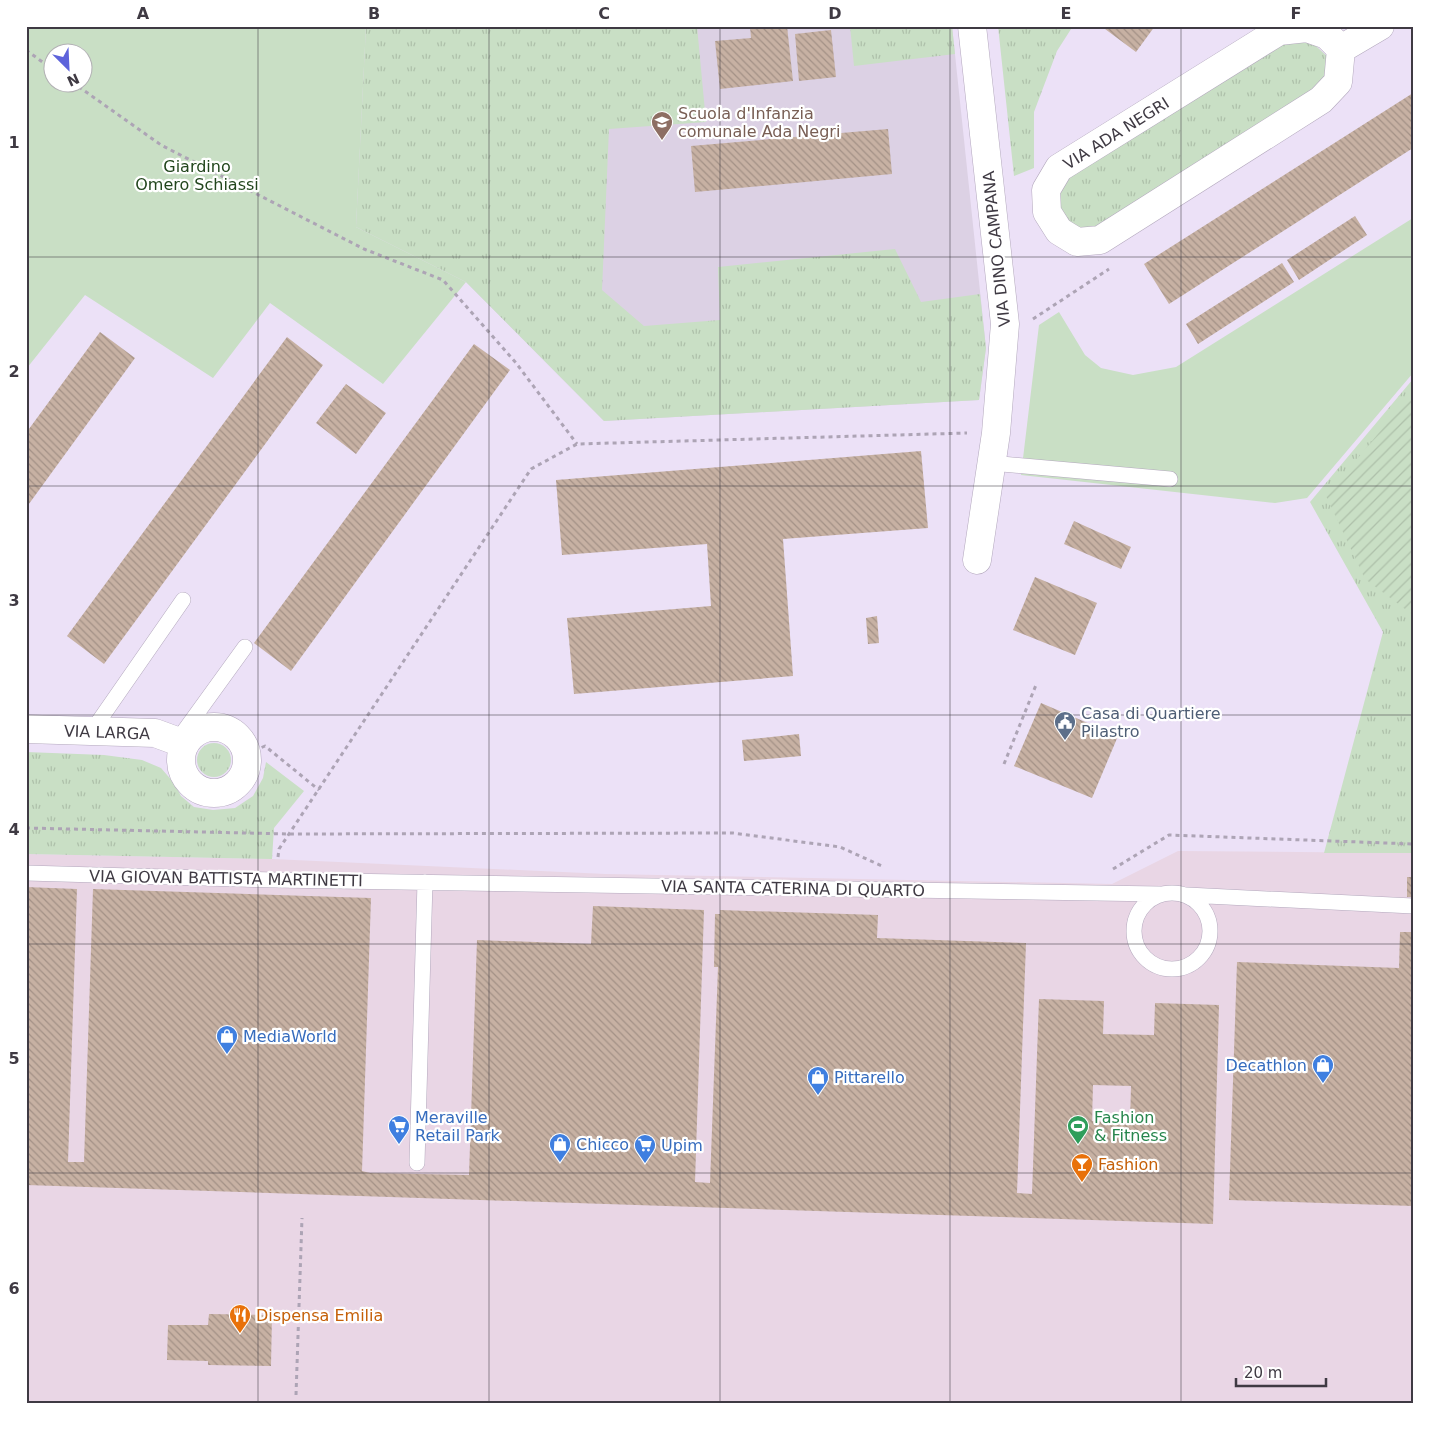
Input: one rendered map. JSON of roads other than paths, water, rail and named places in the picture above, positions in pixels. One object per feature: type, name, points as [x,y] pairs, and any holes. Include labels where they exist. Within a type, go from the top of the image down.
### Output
[{"type":"street","name":"VIA DINO CAMPANA","points":[[972,26],[1005,324],[996,433],[977,560]]},
{"type":"street","points":[[1341,49],[1380,26]]},
{"type":"street","name":"VIA ADA NEGRI","points":[[1307,28],[1327,35],[1341,49],[1338,82],[1321,100],[1100,240],[1077,242],[1059,231],[1047,212],[1046,190],[1060,168],[1279,31],[1307,28]]},
{"type":"street","points":[[203,728],[226,728],[236,734],[244,743],[248,754],[246,773],[240,781],[224,792],[214,794],[195,788],[183,772],[181,742],[203,728]]},
{"type":"street","name":"VIA LARGA","points":[[26,729],[155,734],[181,742]]},
{"type":"lane","points":[[991,463],[1170,479]]},
{"type":"lane","points":[[92,731],[183,600]]},
{"type":"lane","points":[[181,742],[245,647]]},
{"type":"lane","name":"VIA GIOVAN BATTISTA MARTINETTI","points":[[26,873],[425,882]]},
{"type":"lane","points":[[418,1164],[425,882]]},
{"type":"lane","name":"VIA SANTA CATERINA DI QUARTO","points":[[425,882],[1160,894]]},
{"type":"lane","points":[[1187,895],[1198,903],[1206,913],[1210,926],[1210,939],[1205,950],[1198,960],[1176,970],[1164,969],[1153,965],[1143,958],[1136,948],[1133,936],[1134,922],[1139,910],[1148,900],[1160,894],[1174,892],[1187,895],[1413,906]]},
{"type":"place","name":"Scuola d'Infanzia comunale Ada Negri","points":[[662,141]]},
{"type":"place","name":"Casa di Quartiere Pilastro","points":[[1065,741]]},
{"type":"place","name":"MediaWorld","points":[[227,1055]]},
{"type":"place","name":"Decathlon","points":[[1323,1084]]},
{"type":"place","name":"Pittarello","points":[[818,1096]]},
{"type":"place","name":"Meraville Retail Park","points":[[399,1145]]},
{"type":"place","name":"Fashion & Fitness","points":[[1078,1145]]},
{"type":"place","name":"Chicco","points":[[560,1163]]},
{"type":"place","name":"Upim","points":[[645,1164]]},
{"type":"place","name":"Fashion","points":[[1082,1183]]},
{"type":"place","name":"Dispensa Emilia","points":[[240,1334]]},
{"type":"park label","name":"Giardino Omero Schiassi","points":[[197,175]]}]
